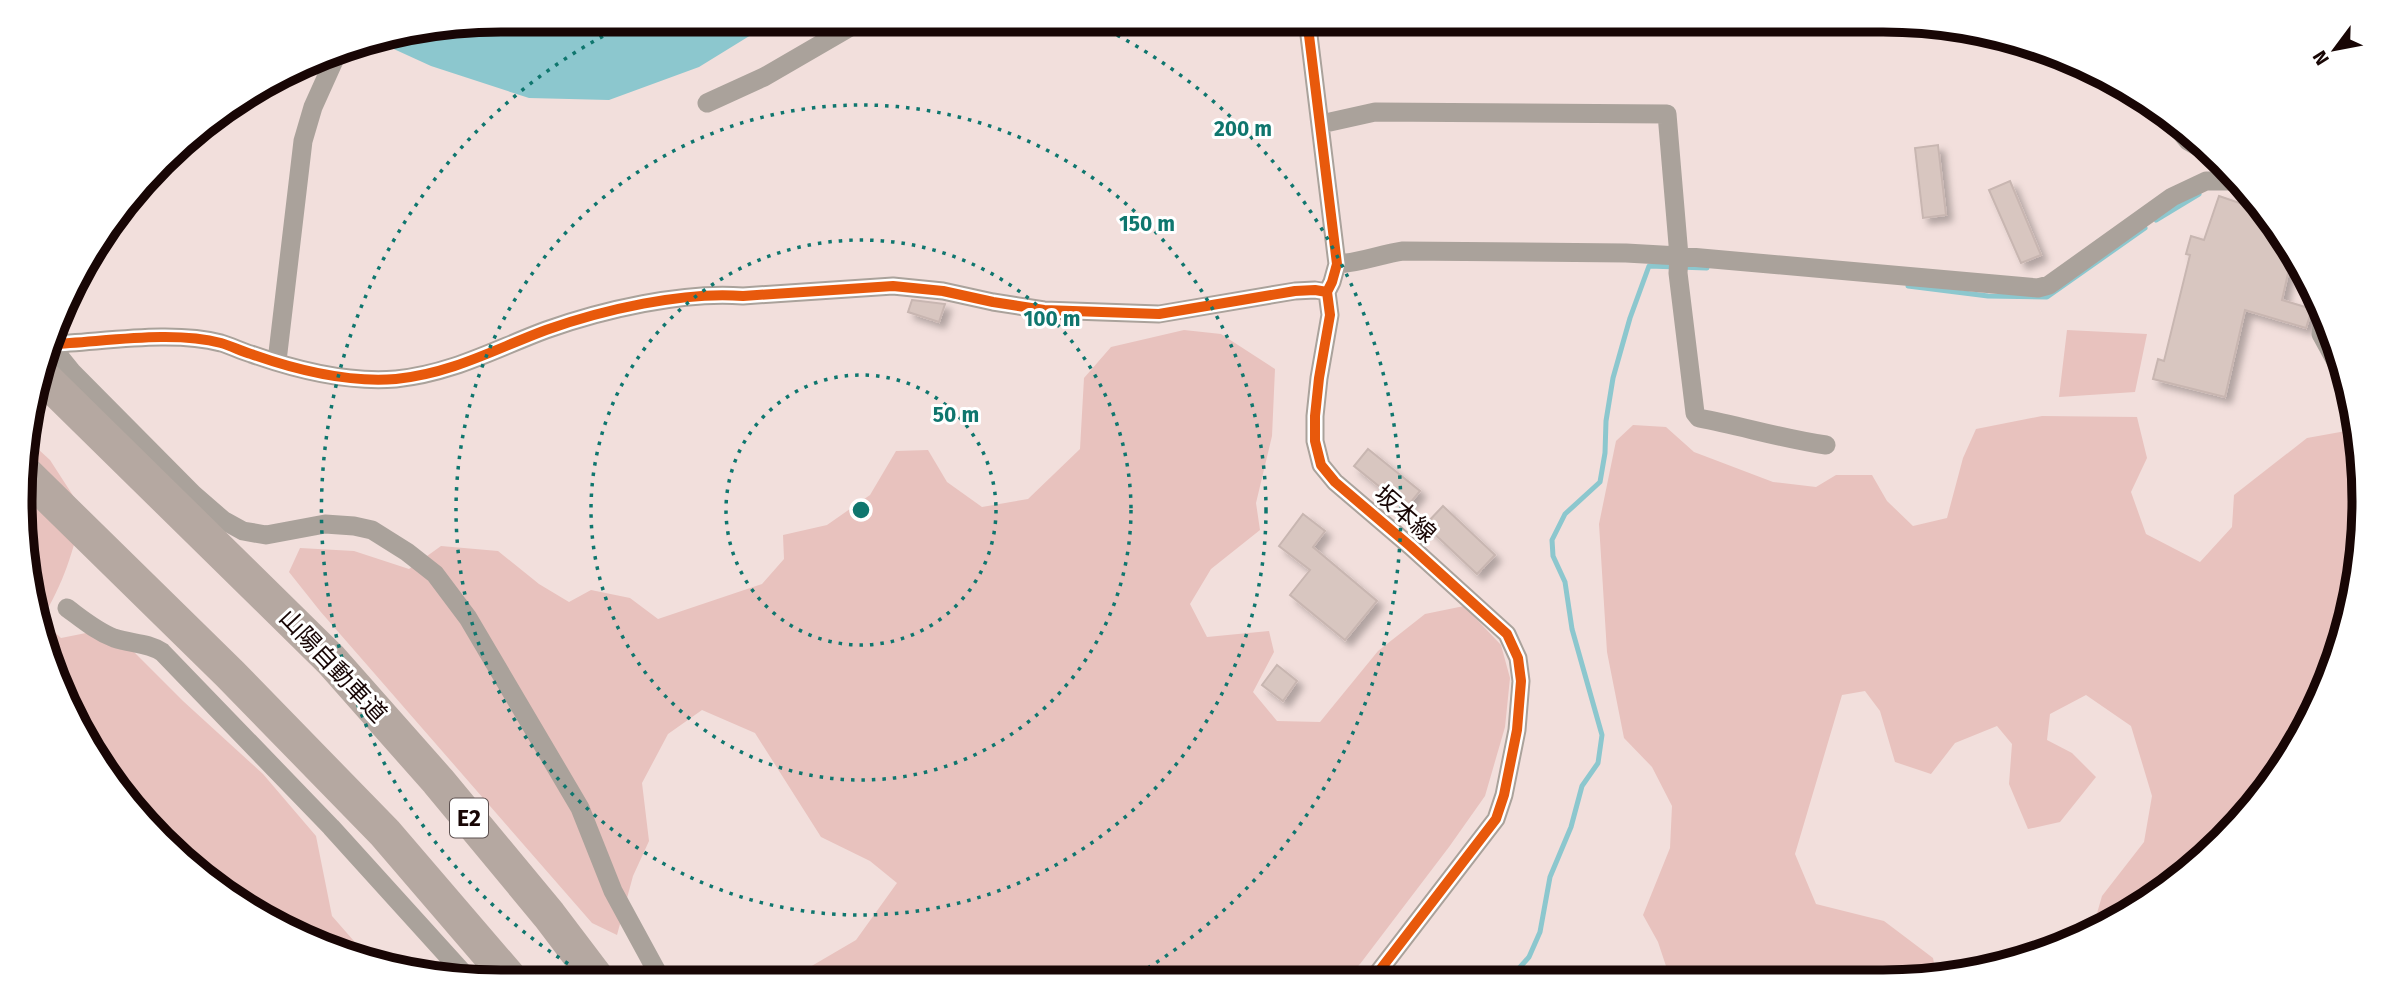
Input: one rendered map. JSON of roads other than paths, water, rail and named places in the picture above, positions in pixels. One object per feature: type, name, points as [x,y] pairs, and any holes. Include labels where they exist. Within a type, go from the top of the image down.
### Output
[{"type":"highway","name":"山陽自動車道","points":[[47,381],[331,660],[438,781],[549,915],[591,970]]},
{"type":"highway","points":[[33,481],[230,674],[385,833],[503,970]]},
{"type":"street","points":[[707,103],[764,77],[842,32]]},
{"type":"street","name":"坂本線","points":[[1309,32],[1337,264],[1327,292],[1330,315],[1315,416],[1315,441],[1321,465],[1335,482],[1410,545],[1507,634],[1518,658],[1521,681],[1517,730],[1504,795],[1496,819],[1380,970]]},
{"type":"street","points":[[277,361],[303,141],[313,107],[333,62]]},
{"type":"street","points":[[1321,124],[1375,112],[1667,114],[1678,263],[1695,413],[1699,418],[1826,445]]},
{"type":"street","points":[[1337,264],[1403,251],[1626,253],[1678,263],[2038,288],[2049,285],[2172,197],[2206,181],[2225,180]]},
{"type":"street","points":[[58,345],[145,338],[187,339],[221,343],[252,355],[320,374],[359,379],[396,379],[437,372],[485,356],[546,330],[588,318],[648,304],[714,295],[743,296],[892,286],[943,291],[1044,310],[1159,314],[1295,291],[1327,292]]},
{"type":"street","points":[[56,350],[72,372],[193,494],[223,520],[243,531],[266,535],[325,524],[372,530],[435,574],[468,618],[580,808],[613,891],[657,970]]},
{"type":"street","points":[[67,608],[96,629],[116,638],[151,645],[162,652],[331,827],[458,967]]},
{"type":"water","points":[[756,32],[699,67],[609,100],[529,98],[431,66],[386,46],[470,33]]},
{"type":"waterway","points":[[2156,220],[2199,194]]},
{"type":"waterway","points":[[1908,286],[1988,296],[2047,297],[2145,228]]},
{"type":"waterway","points":[[1518,970],[1529,957],[1540,932],[1550,877],[1571,827],[1582,786],[1598,763],[1602,735],[1572,629],[1565,582],[1553,556],[1552,540],[1565,514],[1600,482],[1613,378],[1630,318],[1649,266],[1707,268]]}]
